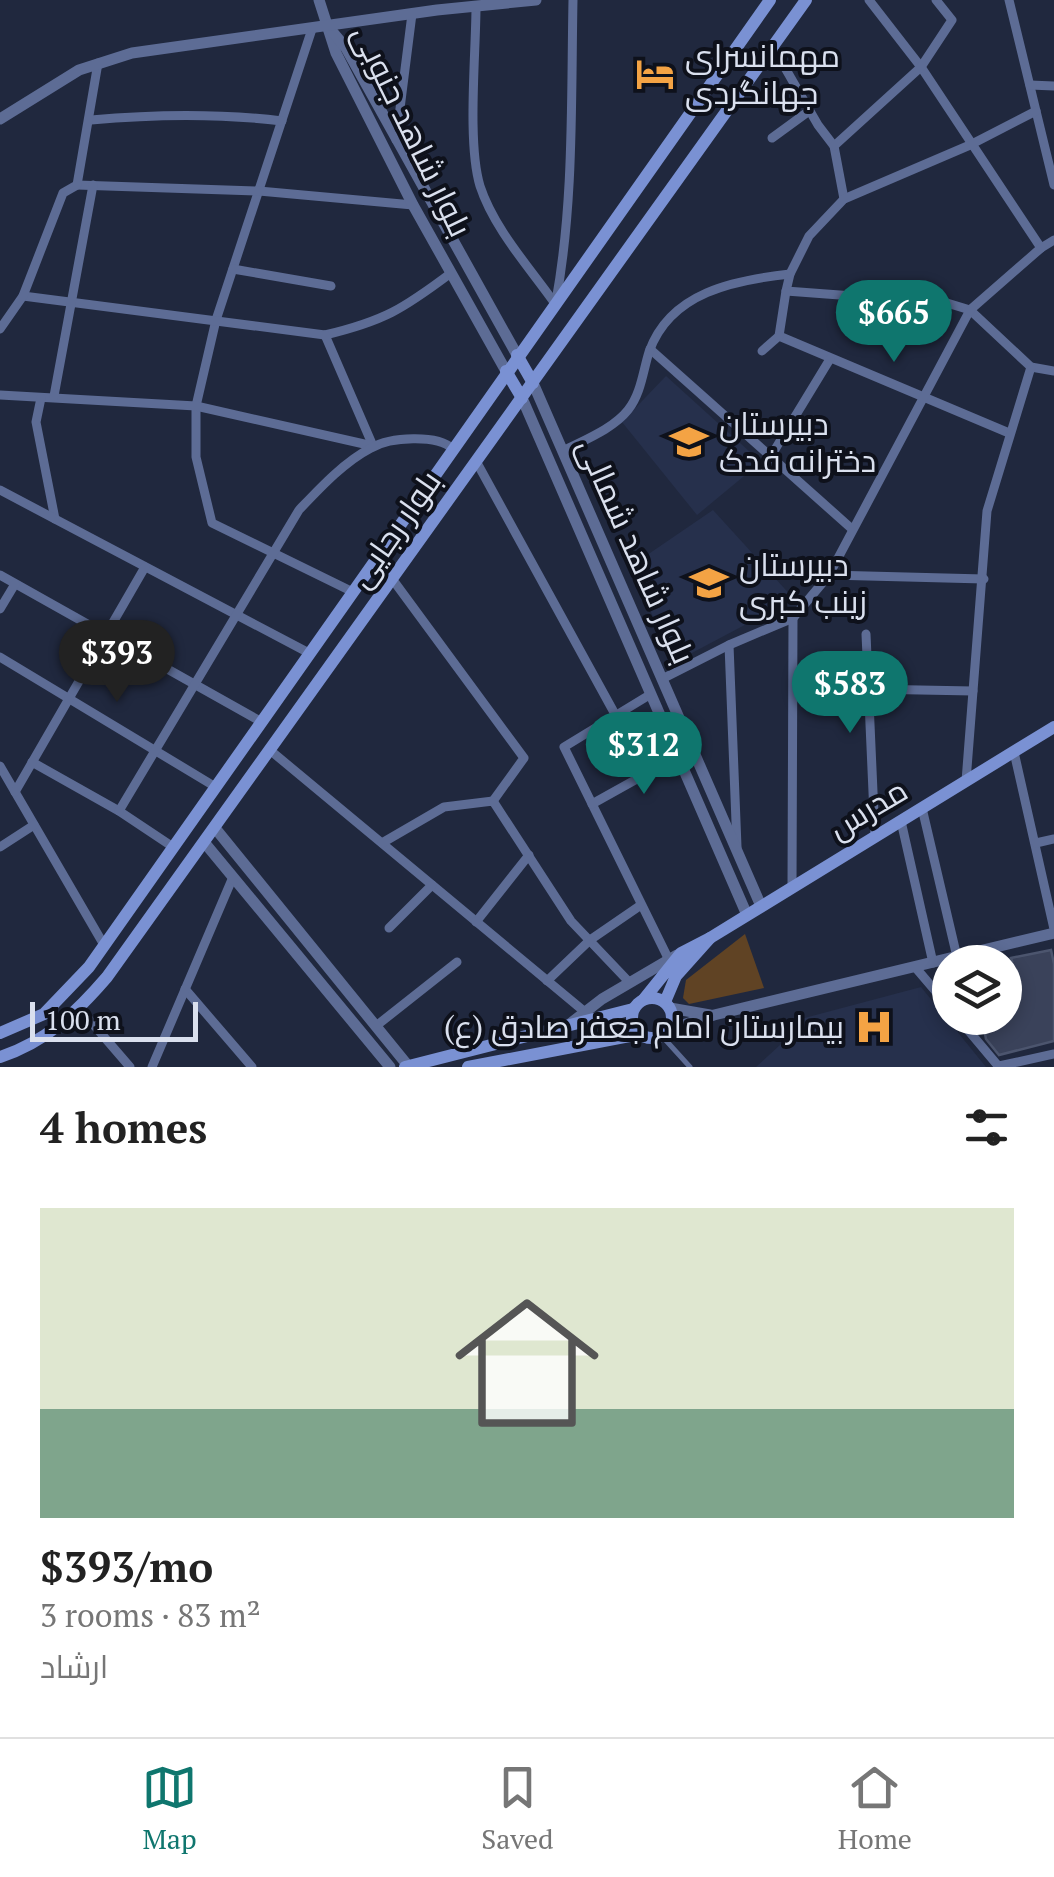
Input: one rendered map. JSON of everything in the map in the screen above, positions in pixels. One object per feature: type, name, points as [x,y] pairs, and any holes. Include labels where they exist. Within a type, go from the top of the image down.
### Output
[{"type":"main road","name":"بلوار رجایی","points":[[0,1032],[44,1014],[90,966],[770,0]]},
{"type":"main road","name":"بلوار رجایی","points":[[0,1057],[57,1029],[107,977],[806,0]]},
{"type":"main road","points":[[518,356],[533,383]]},
{"type":"main road","points":[[506,371],[522,398]]},
{"type":"main road","name":"مدرس","points":[[638,1004],[675,957],[1054,728]]},
{"type":"main road","name":"مدرس","points":[[667,1005],[676,976],[710,938]]},
{"type":"main road","points":[[407,1066],[567,1026],[638,1004],[658,998],[667,1005],[671,1023],[664,1033],[650,1038],[640,1034],[632,1023],[638,1004]]},
{"type":"main road","points":[[468,1067],[640,1034]]},
{"type":"street","points":[[319,0],[328,26]]},
{"type":"street","points":[[0,119],[79,70],[132,53],[412,14],[435,5],[476,6],[536,0]]},
{"type":"street","points":[[556,305],[564,260],[570,154],[573,0]]},
{"type":"street","points":[[869,0],[921,67],[1041,248]]},
{"type":"street","points":[[834,146],[921,67],[952,20],[936,0]]},
{"type":"street","points":[[1009,0],[1054,186]]},
{"type":"street","points":[[476,6],[475,142],[480,184],[496,218],[556,305]]},
{"type":"street","points":[[396,141],[412,14]]},
{"type":"street","name":"بلوار شاهد جنوبی","points":[[328,26],[346,48],[518,356]]},
{"type":"street","name":"بلوار شاهد جنوبی","points":[[328,26],[336,53],[413,205],[506,371]]},
{"type":"street","points":[[312,29],[216,320],[196,406],[196,456],[212,522],[353,592]]},
{"type":"street","points":[[773,47],[834,146],[844,199]]},
{"type":"street","points":[[78,185],[98,64]]},
{"type":"street","points":[[1030,85],[1054,86]]},
{"type":"street","points":[[762,352],[778,336],[790,274],[810,236],[844,199],[970,145],[1036,110]]},
{"type":"street","points":[[772,138],[809,111]]},
{"type":"street","points":[[90,120],[204,114],[282,121]]},
{"type":"street","points":[[0,329],[23,296],[63,194],[78,185],[259,191],[413,205]]},
{"type":"street","points":[[54,396],[94,185]]},
{"type":"street","points":[[662,679],[729,644],[792,618],[829,575],[970,310],[1054,240]]},
{"type":"street","points":[[233,270],[331,286]]},
{"type":"street","points":[[23,296],[326,335],[399,312],[451,274]]},
{"type":"street","points":[[563,451],[625,415],[636,400],[650,349],[667,318],[697,297],[746,279],[790,274]]},
{"type":"street","points":[[786,291],[947,304],[970,310],[1032,367],[1054,371]]},
{"type":"street","points":[[326,335],[373,446]]},
{"type":"street","points":[[778,336],[1009,433]]},
{"type":"street","points":[[650,349],[852,529]]},
{"type":"street","points":[[772,456],[830,358]]},
{"type":"street","points":[[966,781],[987,511],[1032,367]]},
{"type":"street","name":"بلوار شاهد شمالی","points":[[533,383],[761,906]]},
{"type":"street","points":[[0,395],[196,406],[373,446],[420,438],[445,442],[454,449]]},
{"type":"street","points":[[41,398],[36,422],[55,519]]},
{"type":"street","name":"بلوار شاهد شمالی","points":[[522,398],[748,915]]},
{"type":"street","points":[[119,811],[300,510],[324,484],[373,446]]},
{"type":"street","points":[[476,461],[616,716]]},
{"type":"street","points":[[0,490],[309,653]]},
{"type":"street","points":[[15,792],[146,567]]},
{"type":"street","points":[[0,575],[260,722]]},
{"type":"street","points":[[829,575],[984,579]]},
{"type":"street","points":[[382,843],[444,806],[492,801],[524,758],[393,580]]},
{"type":"street","points":[[0,610],[16,584]]},
{"type":"street","points":[[792,618],[792,888]]},
{"type":"street","points":[[866,634],[875,836]]},
{"type":"street","points":[[729,644],[738,852]]},
{"type":"street","points":[[0,657],[214,786]]},
{"type":"street","points":[[867,688],[973,691]]},
{"type":"street","points":[[567,1026],[675,957],[641,905],[564,746],[651,694]]},
{"type":"street","points":[[271,751],[585,1012]]},
{"type":"street","points":[[1002,945],[1054,931],[1014,752]]},
{"type":"street","points":[[592,804],[678,756]]},
{"type":"street","points":[[32,762],[119,811],[172,848]]},
{"type":"street","points":[[0,766],[104,945]]},
{"type":"street","points":[[492,801],[571,921],[630,983]]},
{"type":"street","points":[[922,808],[954,945]]},
{"type":"street","points":[[901,821],[932,959]]},
{"type":"street","points":[[0,847],[34,825]]},
{"type":"street","points":[[215,828],[407,1066]]},
{"type":"street","points":[[1036,843],[1054,839]]},
{"type":"street","points":[[204,842],[390,1067]]},
{"type":"street","points":[[476,922],[529,855]]},
{"type":"street","points":[[152,1067],[234,877]]},
{"type":"street","points":[[389,928],[432,885]]},
{"type":"street","points":[[547,981],[590,940],[641,905]]},
{"type":"street","points":[[376,1026],[457,962]]},
{"type":"street","points":[[664,1033],[714,1015],[932,963]]},
{"type":"street","points":[[915,967],[932,987]]},
{"type":"street","points":[[185,989],[252,1067]]},
{"type":"street","points":[[667,1005],[714,1015]]},
{"type":"street","points":[[80,1009],[130,1067]]},
{"type":"street","points":[[972,1035],[999,1067],[1054,1054]]},
{"type":"street","points":[[1,1067],[18,1051]]},
{"type":"lane","points":[[664,1033],[690,1067]]},
{"type":"shaded area","name":"دبیرستان دخترانه فدک","points":[[666,376],[761,462],[697,515],[622,422]]},
{"type":"shaded area","name":"دبیرستان زینب کبری","points":[[713,510],[794,599],[673,663],[631,566]]},
{"type":"shaded area","points":[[745,934],[764,988],[689,1004],[683,998],[686,980]]},
{"type":"shaded area","name":"بیمارستان امام جعفر صادق (ع)","points":[[921,987],[932,1001],[932,1035],[960,1035],[986,1067],[756,1067],[792,1034],[797,1020]]},
{"type":"building","points":[[1051,950],[1054,1041],[999,1055],[985,1035],[1022,1035],[1022,956]]},
{"type":"place","name":"مهمانسرای جهانگردی","points":[[655,74]]},
{"type":"place","name":"دبیرستان دخترانه فدک","points":[[689,442]]},
{"type":"place","name":"دبیرستان زینب کبری","points":[[709,583]]},
{"type":"place","name":"بیمارستان امام جعفر صادق (ع)","points":[[874,1027]]}]
